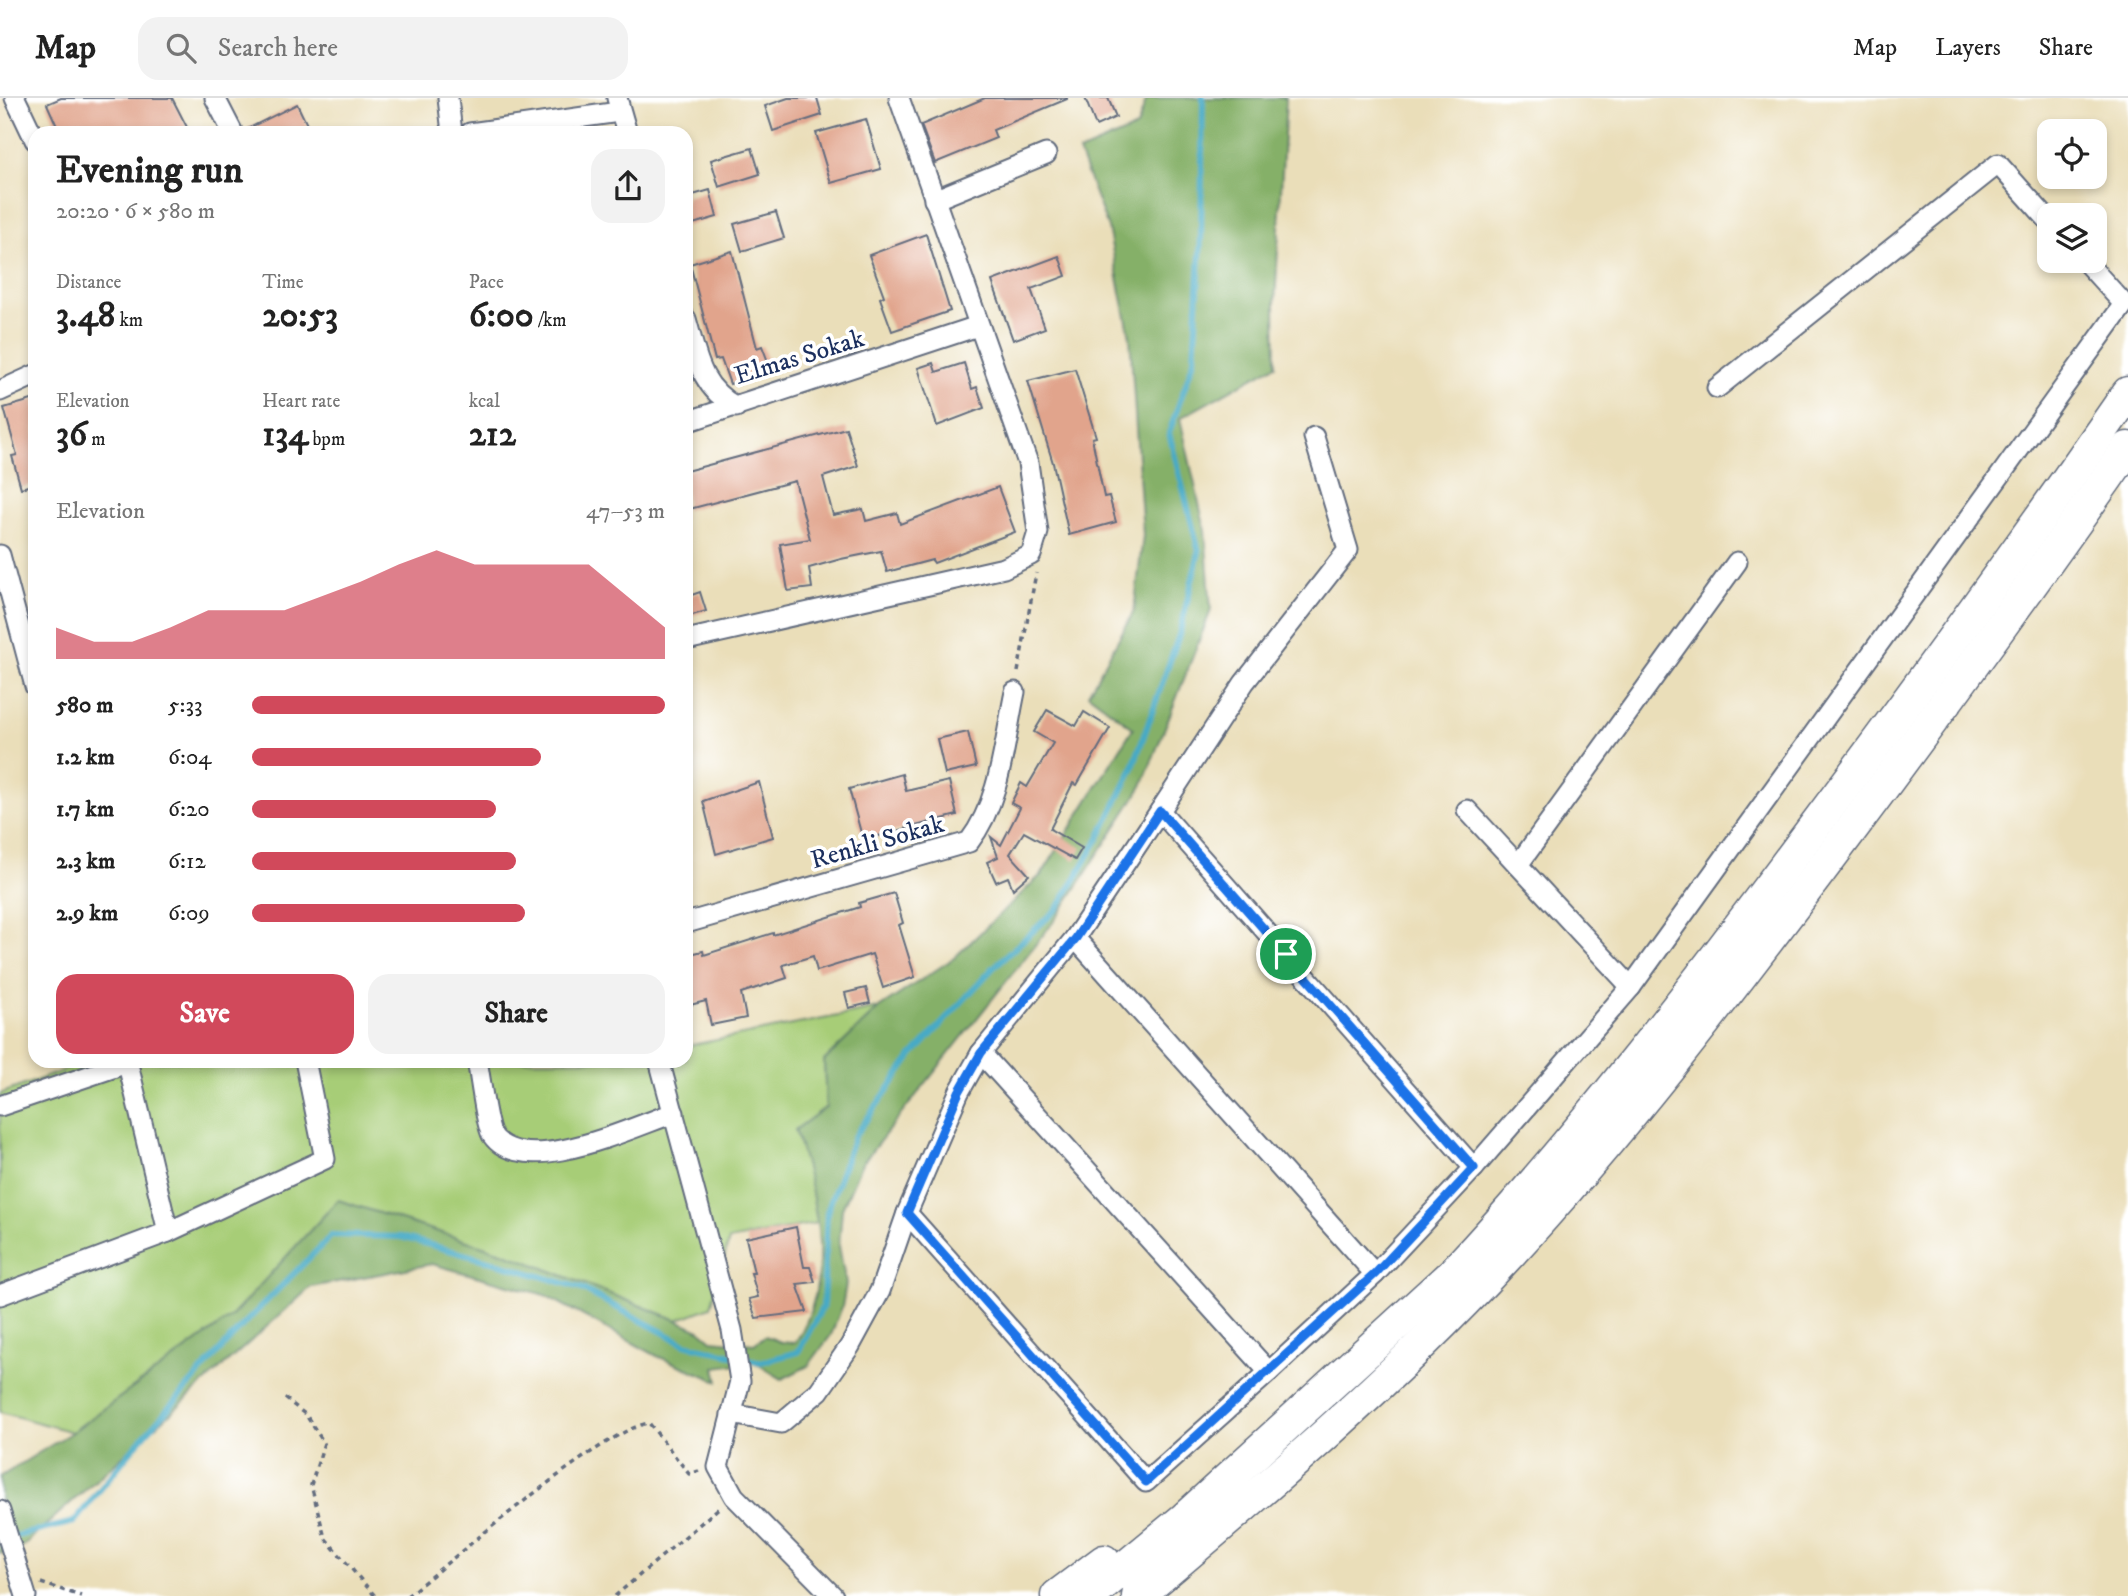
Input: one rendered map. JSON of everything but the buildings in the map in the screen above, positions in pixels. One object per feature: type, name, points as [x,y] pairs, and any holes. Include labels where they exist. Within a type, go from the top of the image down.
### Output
[{"type":"highway","points":[[1090,1596],[1185,1518],[1453,1273],[1651,1042],[1766,893],[2031,533],[2128,393]]},
{"type":"highway","points":[[1138,1596],[1322,1439],[1412,1355],[1564,1192],[1739,979],[2012,614],[2128,448]]},
{"type":"highway","points":[[1057,1596],[1123,1547],[1453,1273]]},
{"type":"street","points":[[15,98],[28,126]]},
{"type":"street","points":[[215,98],[229,126]]},
{"type":"street","points":[[448,98],[451,126]]},
{"type":"street","points":[[693,638],[1004,568],[1031,555],[1038,532],[1028,463],[899,98]]},
{"type":"street","points":[[507,126],[618,105],[625,126]]},
{"type":"street","points":[[934,200],[1046,153]]},
{"type":"street","points":[[1717,388],[1998,164],[2037,208]]},
{"type":"street","points":[[907,1213],[1146,1482],[1375,1274],[1474,1168],[1631,987],[2124,304],[2096,273]]},
{"type":"street","name":"Elmas Sokak","points":[[693,342],[704,379],[718,397],[736,407],[978,326]]},
{"type":"street","points":[[0,391],[28,378]]},
{"type":"street","points":[[693,420],[736,407]]},
{"type":"street","points":[[731,1414],[782,1423],[819,1391],[850,1346],[880,1291],[907,1213],[959,1092],[981,1053],[1076,938],[1244,683],[1348,550],[1314,437]]},
{"type":"street","points":[[0,555],[6,599],[28,665]]},
{"type":"street","points":[[1518,865],[1737,562]]},
{"type":"street","name":"Renkli Sokak","points":[[693,921],[969,842],[985,821],[996,788],[1015,692]]},
{"type":"street","points":[[1467,810],[1631,987]]},
{"type":"street","points":[[1160,811],[1474,1168]]},
{"type":"street","points":[[1076,938],[1375,1274]]},
{"type":"street","points":[[981,1053],[1269,1372]]},
{"type":"street","points":[[0,1106],[110,1068]]},
{"type":"street","points":[[128,1068],[168,1232]]},
{"type":"street","points":[[0,1295],[168,1232],[325,1159],[307,1068]]},
{"type":"street","points":[[479,1068],[491,1134],[514,1153],[550,1154],[674,1113]]},
{"type":"street","points":[[661,1068],[732,1330],[740,1381],[718,1467],[734,1496],[833,1596]]},
{"type":"street","points":[[0,1511],[24,1590]]},
{"type":"path","points":[[1015,692],[1027,607],[1036,574],[1031,555]]},
{"type":"path","points":[[285,1398],[306,1416],[324,1443],[311,1485],[326,1538],[375,1596]]},
{"type":"path","points":[[407,1596],[584,1457],[637,1425],[649,1423],[689,1474],[718,1467]]},
{"type":"path","points":[[615,1596],[734,1496]]},
{"type":"path","points":[[24,1590],[43,1583],[82,1596]]},
{"type":"green space","points":[[1147,98],[1286,98],[1275,304],[1276,365],[1180,418],[1205,530],[1211,610],[1142,786],[1058,916],[861,1165],[842,1209],[839,1246],[846,1284],[842,1307],[831,1335],[808,1366],[782,1379],[754,1362],[715,1367],[718,1381],[657,1356],[545,1295],[432,1264],[311,1287],[17,1551],[0,1553],[0,1477],[72,1432],[231,1317],[338,1200],[505,1253],[677,1320],[700,1330],[712,1340],[754,1344],[765,1336],[781,1342],[795,1343],[808,1318],[816,1292],[819,1238],[810,1183],[795,1130],[826,1107],[824,1061],[879,1008],[954,958],[1042,874],[1133,728],[1088,694],[1134,611],[1143,535],[1130,337],[1108,228],[1079,152],[1137,127]]},
{"type":"green space","points":[[879,1008],[824,1061],[826,1107],[810,1179],[817,1223],[729,1240],[711,1307],[677,1320],[505,1253],[338,1201],[231,1317],[72,1432],[0,1412],[0,1094],[70,1068],[693,1068],[693,1045]]},
{"type":"waterway","points":[[12,1537],[74,1522],[135,1446],[241,1327],[332,1235],[401,1237],[580,1288],[685,1344],[761,1362],[798,1352],[823,1306],[827,1212],[854,1137],[912,1056],[993,968],[1058,908],[1098,840],[1132,770],[1179,635],[1199,552],[1169,433],[1194,360],[1201,238],[1203,98]]},
{"type":"route","points":[[1160,811],[1286,954],[1474,1168],[1375,1274],[1146,1482],[907,1213],[959,1092],[981,1053],[1076,938],[1160,811]]}]
